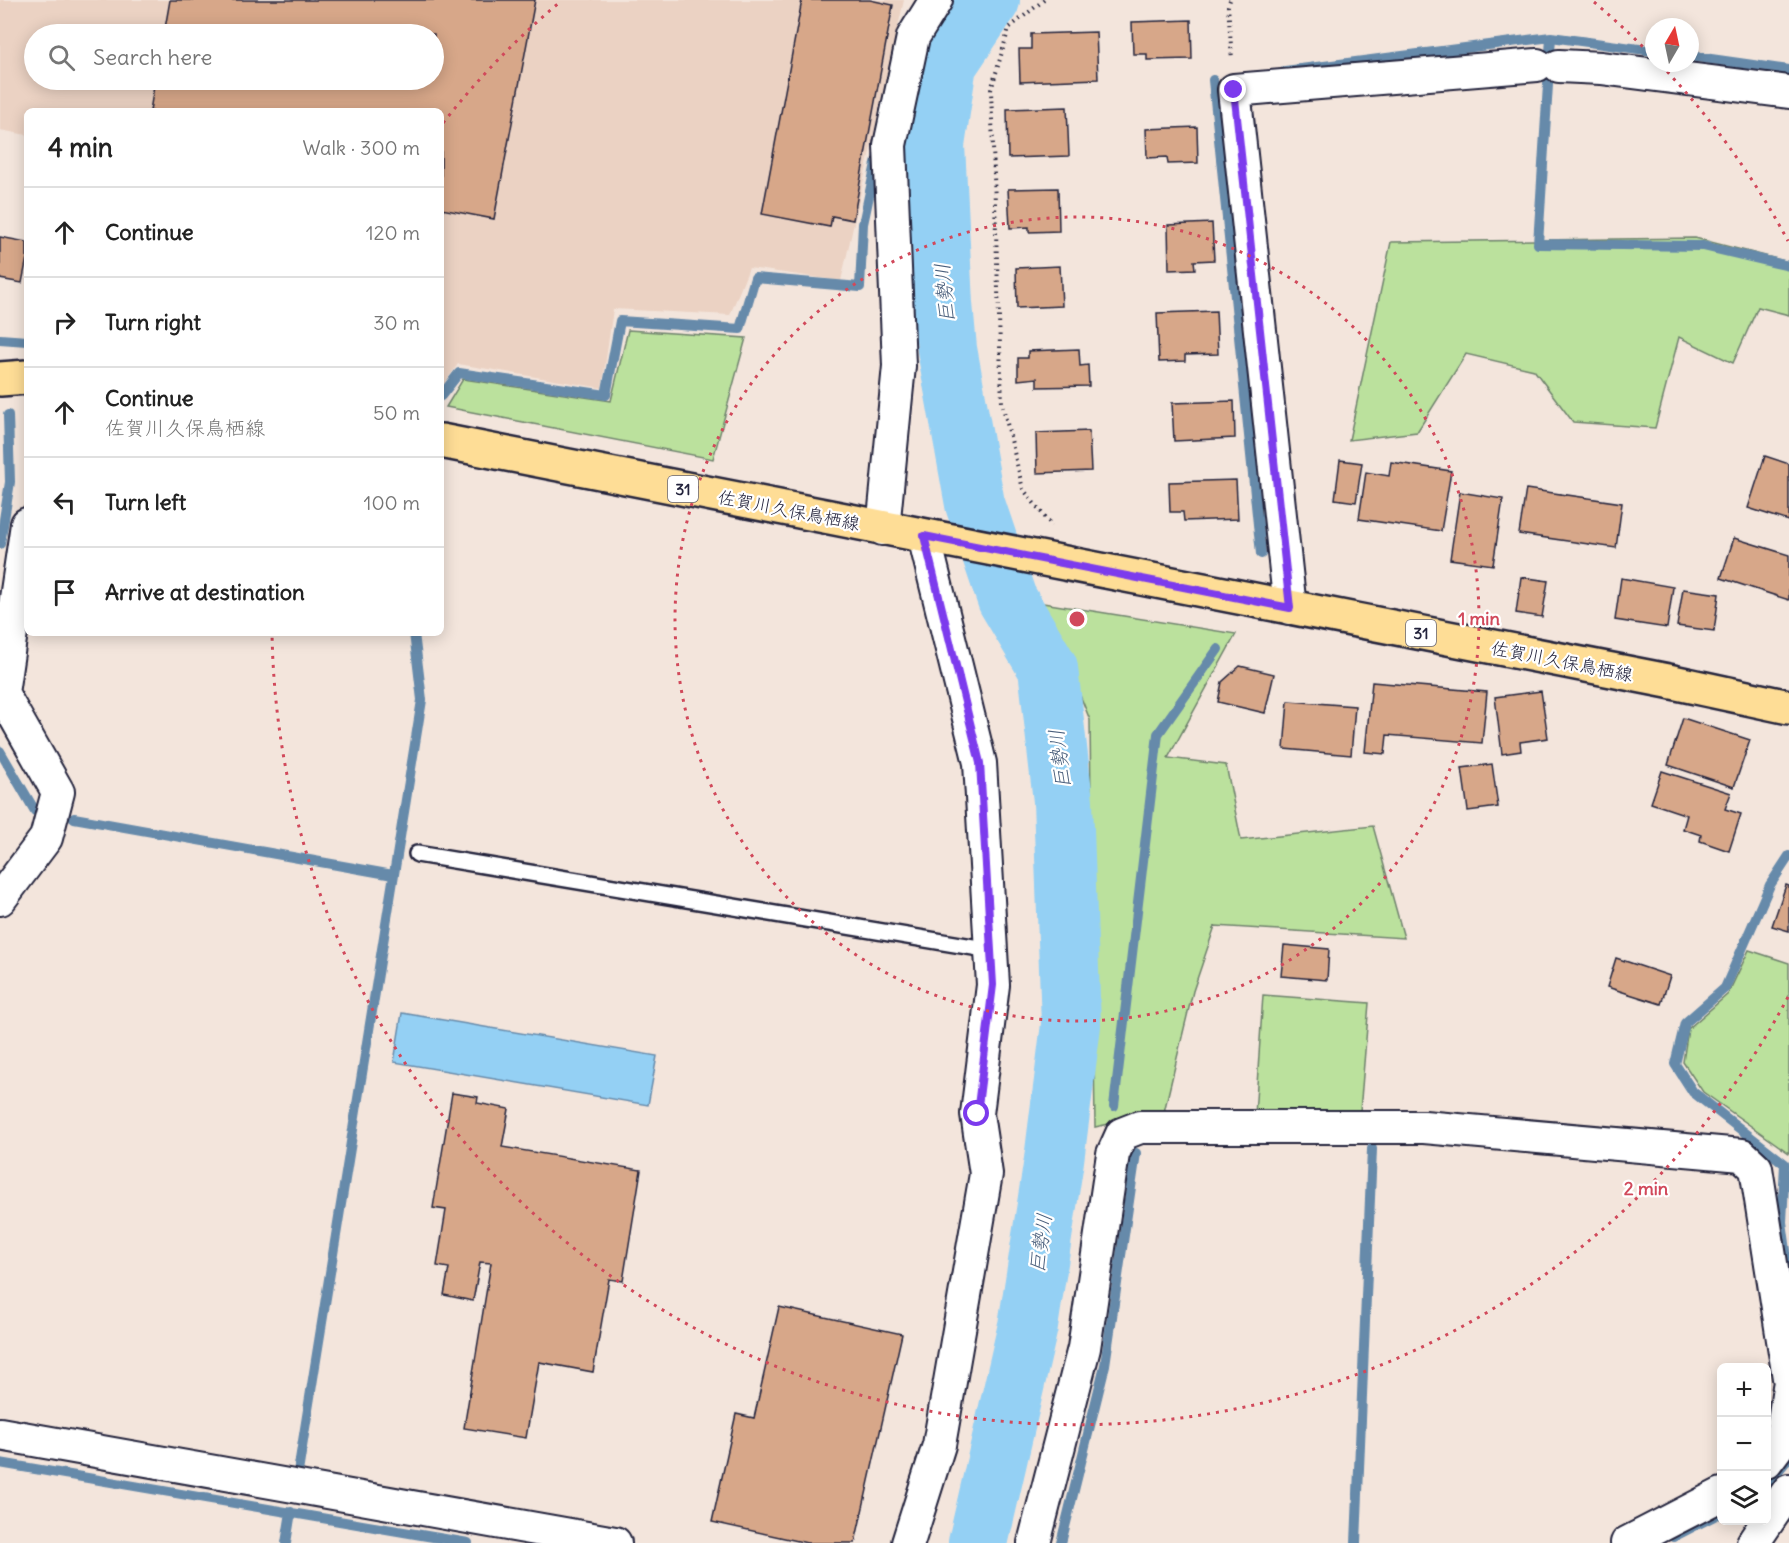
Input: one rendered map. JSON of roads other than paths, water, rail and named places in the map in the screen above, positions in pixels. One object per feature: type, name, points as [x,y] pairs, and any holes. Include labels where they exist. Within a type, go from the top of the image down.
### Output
[{"type":"main road","points":[[0,379],[24,377]]},
{"type":"main road","name":"佐賀川久保鳥栖線","points":[[444,442],[1668,681],[1789,707]]},
{"type":"street","points":[[883,529],[899,366],[890,145],[914,36],[936,0]]},
{"type":"street","points":[[1290,608],[1234,90],[1548,65],[1601,68],[1789,92]]},
{"type":"street","points":[[908,1543],[939,1445],[986,1174],[977,1114],[993,985],[980,763],[924,536]]},
{"type":"street","points":[[0,899],[46,838],[58,792],[2,693],[24,544]]},
{"type":"street","points":[[1034,1543],[1084,1348],[1113,1154],[1122,1134],[1140,1127],[1424,1127],[1742,1155],[1756,1168],[1789,1377]]},
{"type":"street","points":[[1771,1456],[1781,1442],[1789,1387]]},
{"type":"street","points":[[0,1434],[615,1543]]},
{"type":"street","points":[[1753,1543],[1789,1490]]},
{"type":"street","points":[[1627,1543],[1717,1497]]},
{"type":"lane","points":[[417,854],[991,950]]},
{"type":"water","points":[[402,1013],[657,1056],[648,1105],[394,1062]]},
{"type":"waterway","name":"巨勢川","points":[[978,1543],[1028,1326],[1054,1160],[1071,1025],[1063,801],[1048,668],[1007,599],[975,504],[947,349],[943,304],[935,145],[947,64],[990,0]]},
{"type":"waterway","points":[[1551,37],[1538,244],[1703,246],[1789,266]]},
{"type":"waterway","points":[[1285,71],[1551,37],[1645,50]]},
{"type":"waterway","points":[[1699,57],[1789,70]]},
{"type":"waterway","points":[[1213,80],[1261,554]]},
{"type":"waterway","points":[[444,392],[459,373],[606,395],[620,321],[740,329],[755,278],[860,287],[863,224],[878,154]]},
{"type":"waterway","points":[[0,339],[24,341]]},
{"type":"waterway","points":[[0,544],[10,482],[8,415]]},
{"type":"waterway","points":[[298,1472],[422,700],[414,636]]},
{"type":"waterway","points":[[1114,1106],[1158,734],[1218,649]]},
{"type":"waterway","points":[[0,751],[35,811]]},
{"type":"waterway","points":[[74,818],[393,875]]},
{"type":"waterway","points":[[1789,856],[1770,885],[1725,988],[1685,1023],[1675,1064],[1693,1092],[1785,1164],[1782,1222],[1789,1272]]},
{"type":"waterway","points":[[1356,1543],[1372,1149]]},
{"type":"waterway","points":[[1061,1543],[1105,1365],[1136,1153]]},
{"type":"waterway","points":[[1771,1479],[1789,1458]]},
{"type":"waterway","points":[[0,1463],[468,1543]]},
{"type":"waterway","points":[[286,1543],[291,1512]]},
{"type":"waterway","points":[[1673,1537],[1717,1515]]}]
